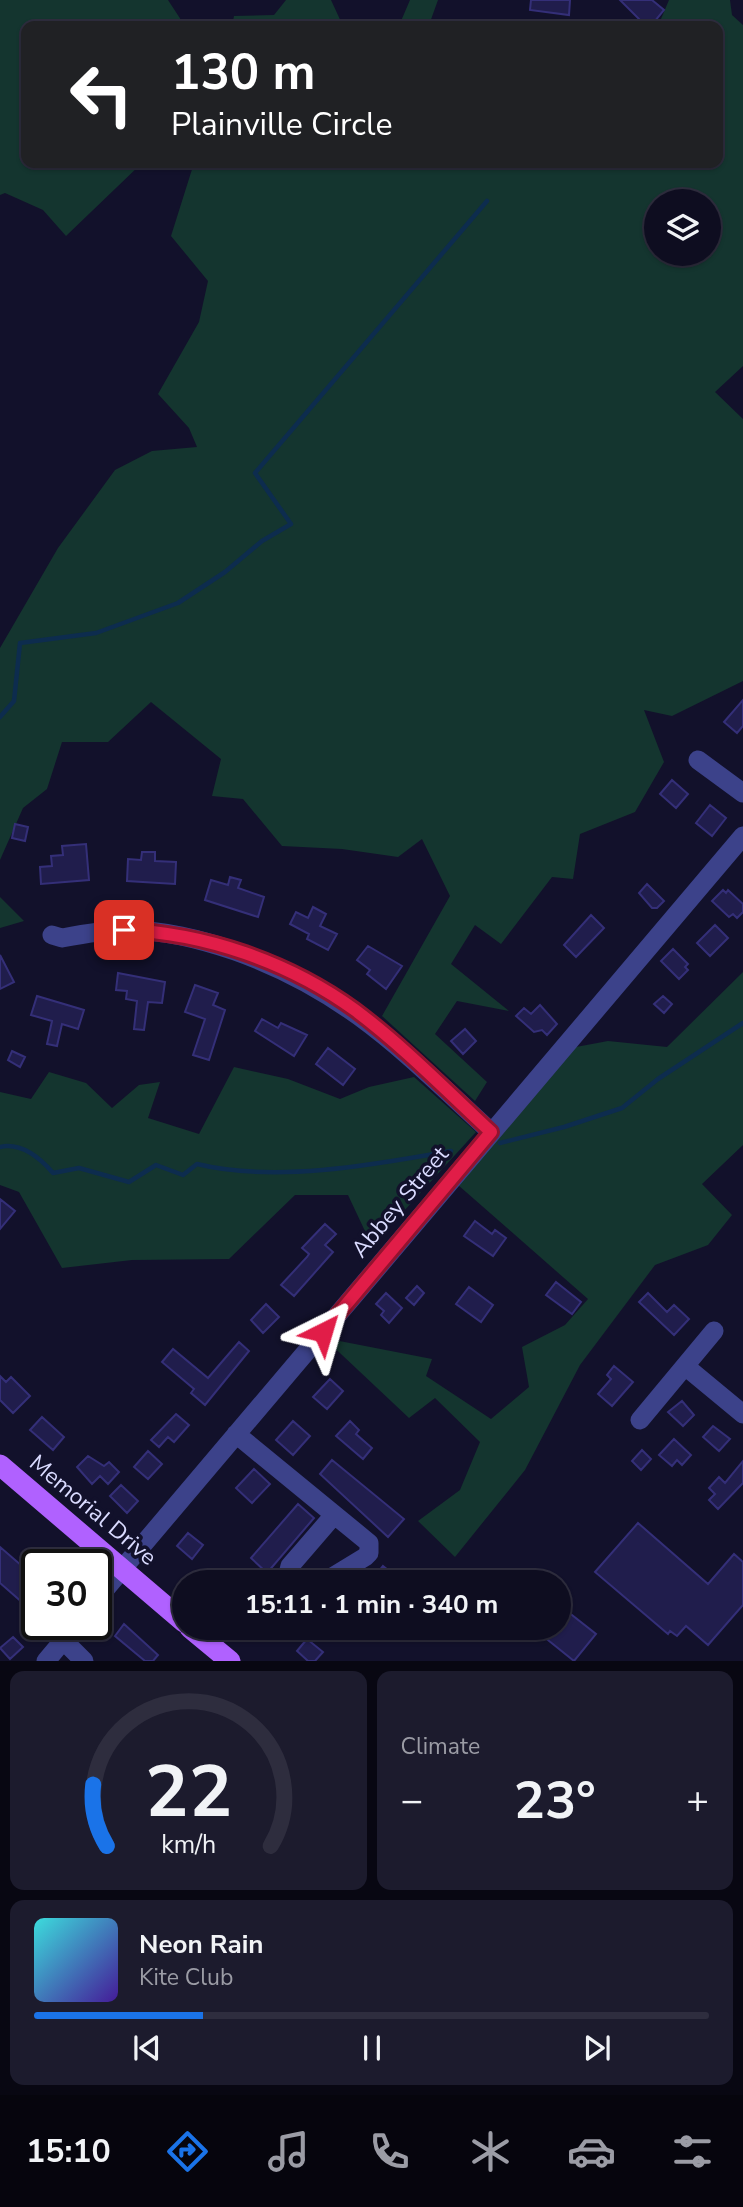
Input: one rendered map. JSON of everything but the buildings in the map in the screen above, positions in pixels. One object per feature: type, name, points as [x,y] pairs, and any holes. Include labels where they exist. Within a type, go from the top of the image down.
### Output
[{"type":"main road","name":"Memorial Drive","points":[[0,1465],[172,1612]]},
{"type":"main road","points":[[205,1640],[230,1661]]},
{"type":"main road","points":[[210,1644],[244,1661]]},
{"type":"street","points":[[698,760],[743,793]]},
{"type":"street","name":"Abbey Street","points":[[112,1581],[743,836]]},
{"type":"street","points":[[52,935],[62,938],[124,930],[170,933],[202,940],[294,974],[335,997],[375,1027],[491,1132]]},
{"type":"street","points":[[640,1420],[714,1331]]},
{"type":"street","points":[[685,1366],[743,1414]]},
{"type":"street","points":[[236,1434],[369,1543],[370,1548],[365,1557],[344,1570]]},
{"type":"street","points":[[289,1570],[334,1515]]},
{"type":"street","points":[[46,1661],[63,1640],[84,1661]]},
{"type":"green space","points":[[0,0],[168,0],[182,21],[21,21],[21,168],[137,168],[66,236],[43,210],[5,193],[0,195]]},
{"type":"green space","points":[[286,0],[331,0],[341,21],[233,21],[234,16],[274,15]]},
{"type":"green space","points":[[410,0],[438,0],[430,21],[401,21]]},
{"type":"green space","points":[[669,0],[730,0],[732,15],[743,25],[743,366],[715,392],[743,419],[743,681],[672,716],[644,710],[664,762],[635,812],[580,834],[573,879],[552,877],[501,944],[475,925],[451,964],[509,1011],[457,1001],[435,1034],[487,1082],[475,1101],[382,1016],[450,896],[422,839],[398,857],[342,849],[282,846],[243,799],[212,796],[221,759],[151,702],[108,742],[62,742],[47,789],[23,808],[0,860],[0,648],[58,548],[115,470],[152,451],[197,447],[189,428],[158,394],[199,322],[208,281],[171,236],[192,168],[723,168],[723,21],[660,21]]},
{"type":"green space","points":[[0,897],[24,921],[0,928]]},
{"type":"green space","points":[[743,972],[743,1145],[702,1184],[732,1215],[708,1245],[655,1265],[580,1365],[525,1470],[455,1557],[418,1521],[460,1490],[480,1442],[435,1398],[409,1418],[324,1338],[432,1359],[426,1376],[491,1419],[529,1387],[522,1347],[565,1325],[588,1299],[458,1185],[576,1047],[608,1041],[667,1047]]},
{"type":"green space","points":[[234,1067],[288,1079],[340,1099],[369,1087],[414,1077],[476,1132],[372,1246],[348,1195],[295,1195],[229,1259],[132,1260],[62,1268],[19,1192],[0,1185],[0,1092],[31,1099],[49,1072],[86,1083],[112,1108],[139,1085],[160,1082],[148,1118],[199,1134]]},
{"type":"waterway","points":[[0,717],[14,701],[20,643],[96,633],[178,603],[225,572],[262,541],[291,524],[255,473],[487,201]]},
{"type":"waterway","points":[[500,1143],[564,1127],[622,1108],[658,1079],[743,1023]]},
{"type":"waterway","points":[[0,1147],[23,1149],[53,1173],[79,1168],[129,1182],[156,1165],[183,1175],[197,1164],[259,1172],[291,1172],[389,1162],[451,1151]]},
{"type":"route","points":[[124,930],[170,933],[202,940],[264,962],[315,985],[355,1010],[491,1132],[323,1332]]}]
